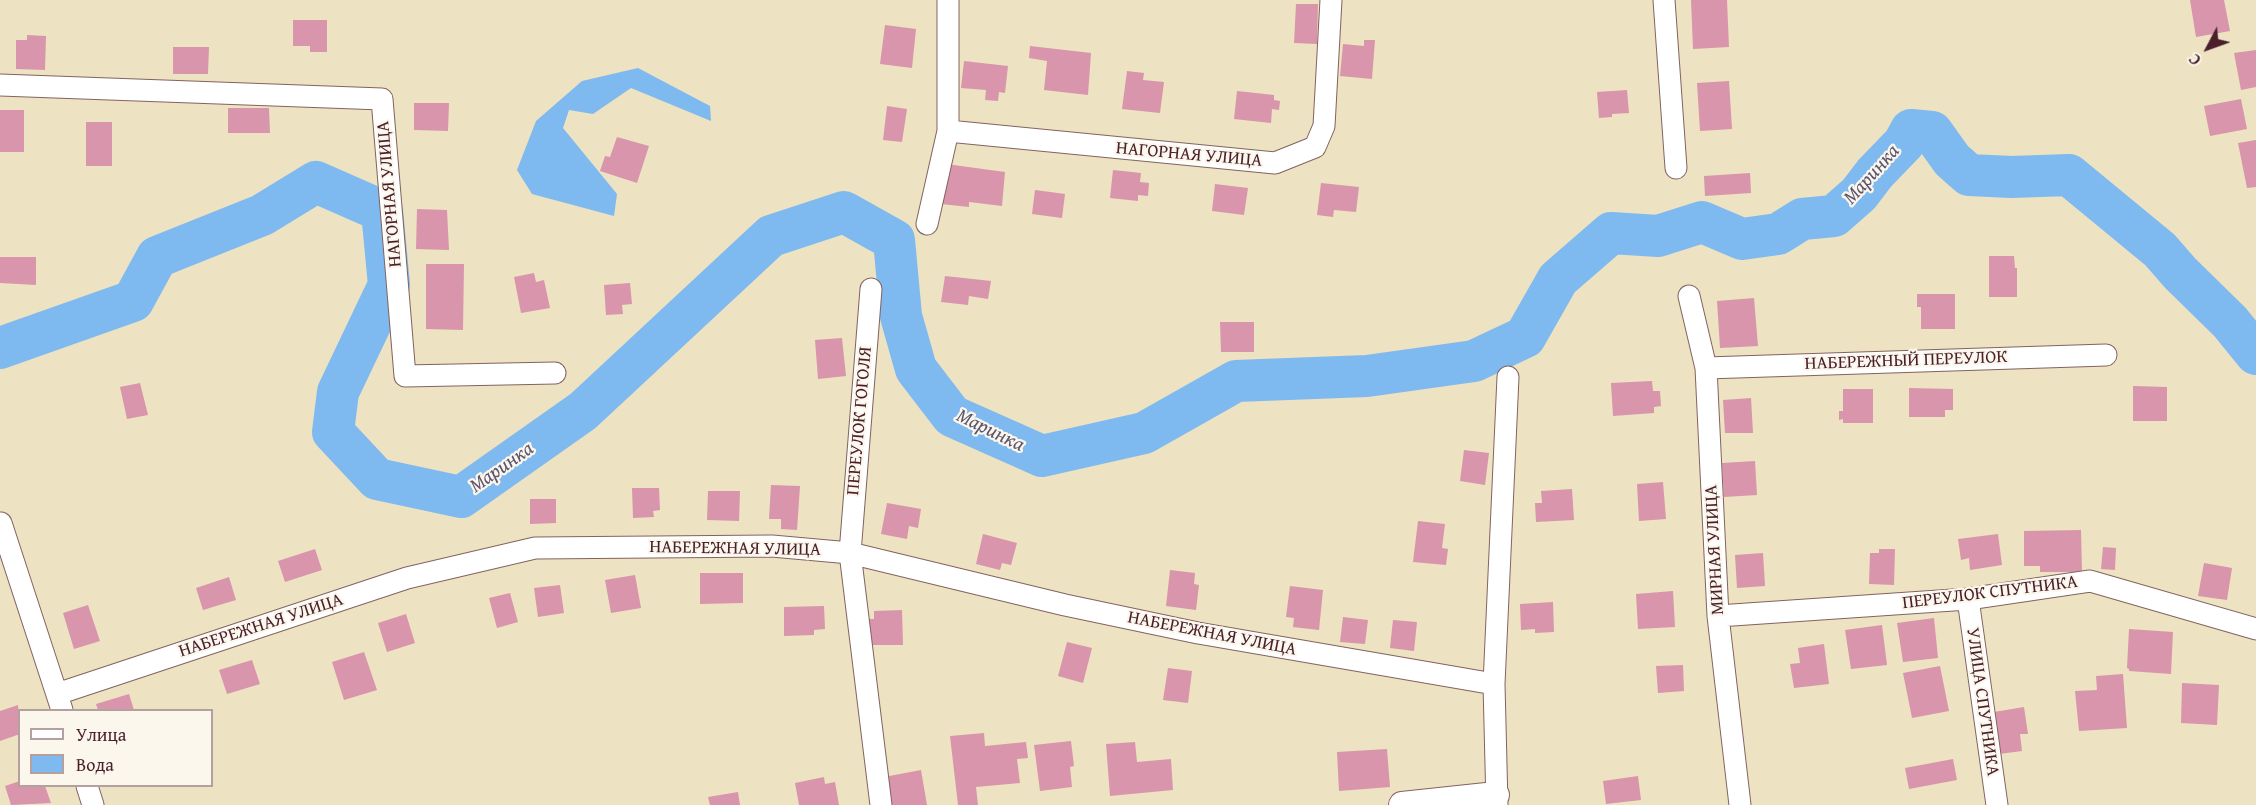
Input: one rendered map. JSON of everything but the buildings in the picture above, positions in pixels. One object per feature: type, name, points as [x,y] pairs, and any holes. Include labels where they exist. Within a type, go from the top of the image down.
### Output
[{"type":"street","points":[[927,224],[948,131],[948,0]]},
{"type":"street","name":"НАГОРНАЯ УЛИЦА","points":[[948,131],[1275,163],[1314,147],[1324,126],[1330,0]]},
{"type":"street","points":[[1664,0],[1676,168]]},
{"type":"street","name":"НАГОРНАЯ УЛИЦА","points":[[0,85],[382,99],[405,376],[555,373]]},
{"type":"street","name":"ПЕРЕУЛОК ГОГОЛЯ","points":[[871,290],[850,553],[881,805]]},
{"type":"street","name":"МИРНАЯ УЛИЦА","points":[[1689,296],[1706,368],[1718,616],[1740,805]]},
{"type":"street","name":"НАБЕРЕЖНЫЙ ПЕРЕУЛОК","points":[[1706,368],[2106,355]]},
{"type":"street","points":[[1402,805],[1497,800],[1494,684],[1508,377]]},
{"type":"street","points":[[1,523],[59,702]]},
{"type":"street","name":"НАБЕРЕЖНАЯ УЛИЦА","points":[[59,702],[406,578],[535,548],[772,546],[850,553],[1065,605],[1198,633],[1494,684]]},
{"type":"street","name":"ПЕРЕУЛОК СПУТНИКА","points":[[1718,616],[1968,599],[2090,581],[2256,629]]},
{"type":"street","name":"УЛИЦА СПУТНИКА","points":[[1968,599],[1997,805]]},
{"type":"street","points":[[87,787],[93,805]]},
{"type":"water","points":[[638,68],[710,106],[711,121],[631,88],[593,114],[569,110],[563,128],[617,194],[614,216],[532,194],[517,170],[536,121],[582,81]]},
{"type":"waterway","name":"Маринка","points":[[0,348],[133,301],[157,257],[262,215],[316,182],[382,211],[389,285],[338,392],[333,432],[377,479],[461,497],[583,411],[771,236],[844,212],[894,240],[901,316],[916,369],[952,416],[1042,456],[1144,433],[1236,381],[1367,376],[1474,361],[1525,337],[1558,279],[1611,233],[1658,236],[1702,222],[1742,239],[1778,234],[1802,219],[1834,216],[1859,194],[1875,173],[1904,143],[1911,130],[1932,132],[1952,160],[1969,175],[2012,177],[2069,175],[2160,250],[2230,322],[2256,354]]}]
